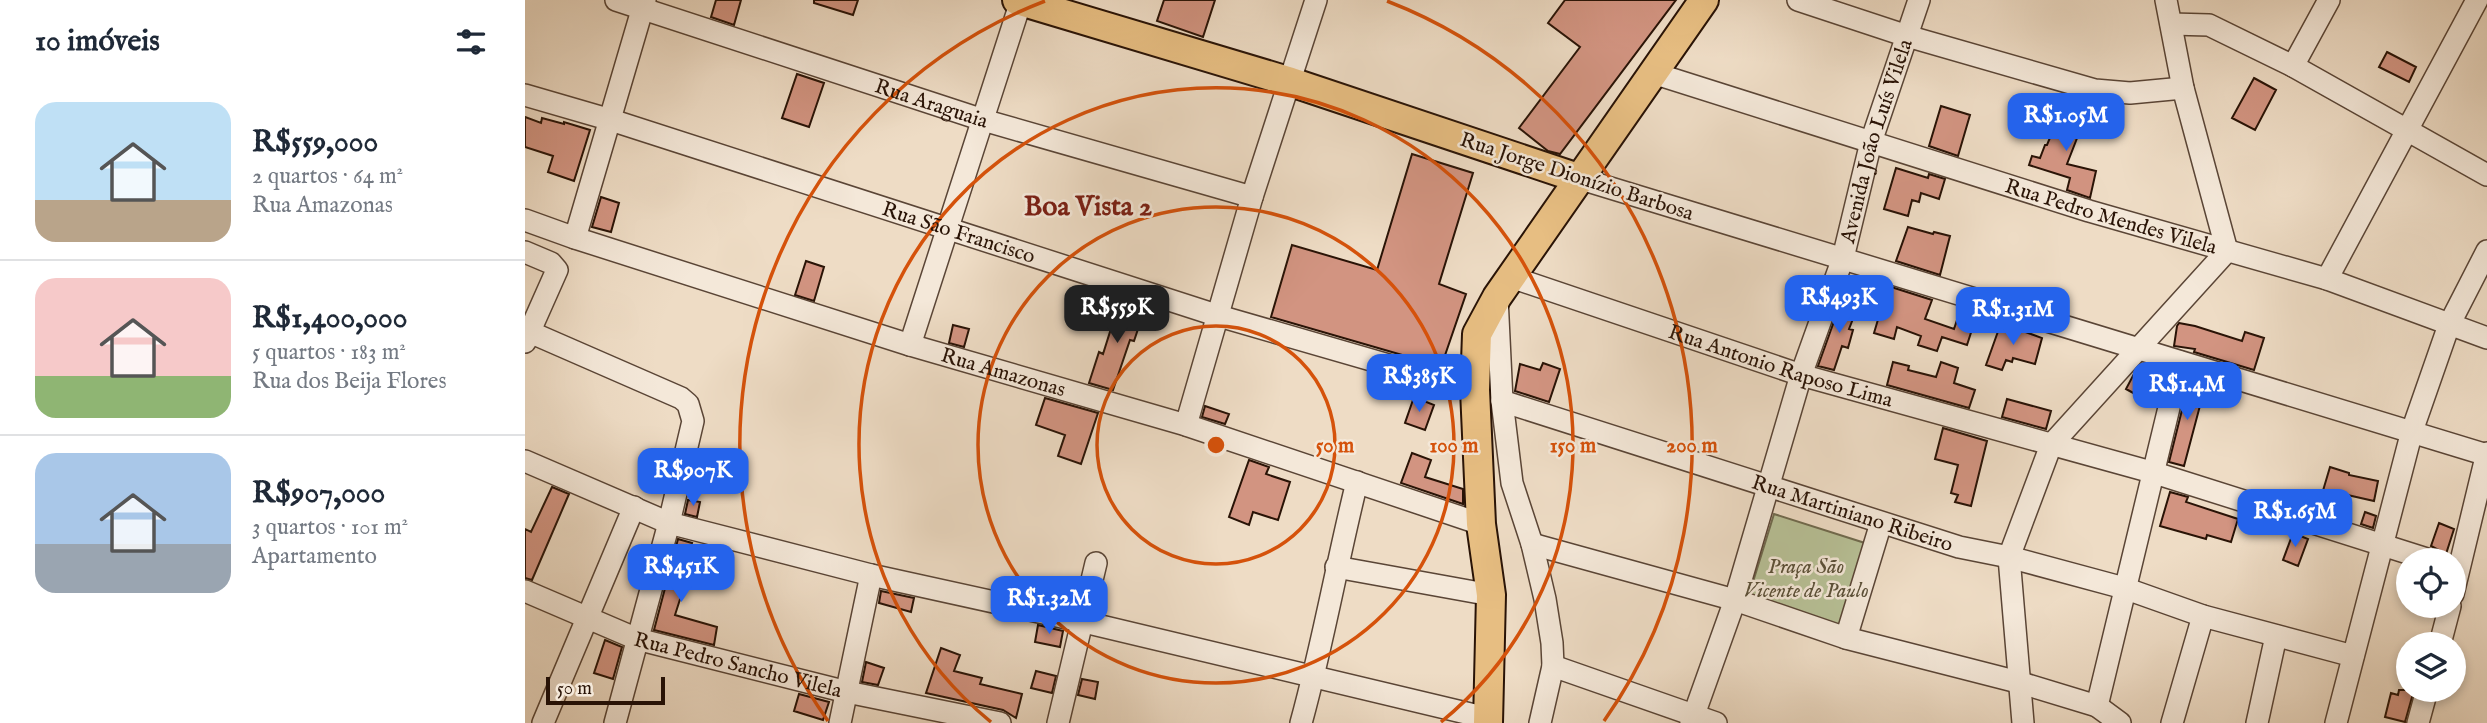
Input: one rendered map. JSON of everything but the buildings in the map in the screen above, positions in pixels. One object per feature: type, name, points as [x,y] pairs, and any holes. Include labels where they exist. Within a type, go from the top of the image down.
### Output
[{"type":"main road","points":[[1488,721],[1491,595],[1481,524],[1475,390],[1478,334],[1504,287],[1705,0]]},
{"type":"main road","name":"Rua Jorge Dionízio Barbosa","points":[[1019,1],[1290,82],[1581,179]]},
{"type":"street","name":"Rua Araguaia","points":[[616,0],[644,4],[983,120],[1252,197]]},
{"type":"street","points":[[1186,425],[1252,197],[1316,0]]},
{"type":"street","points":[[1798,0],[1907,36],[2095,90],[2130,93],[2183,88]]},
{"type":"street","name":"Avenida João Luís Vilela","points":[[1692,720],[1735,600],[1801,374],[1843,258],[1871,142],[1919,0]]},
{"type":"street","points":[[2023,723],[2009,557],[2051,444],[2227,251],[2183,88],[2167,0]]},
{"type":"street","points":[[2293,66],[2329,0]]},
{"type":"street","points":[[2327,279],[2477,0]]},
{"type":"street","points":[[910,345],[1019,1]]},
{"type":"street","points":[[575,238],[644,4]]},
{"type":"street","points":[[2171,24],[2209,25],[2293,66],[2487,175]]},
{"type":"street","name":"Rua Pedro Mendes Vilela","points":[[1653,73],[2089,211],[2327,279],[2487,338]]},
{"type":"street","name":"Rua São Francisco","points":[[525,95],[611,120],[1219,316],[1475,390]]},
{"type":"street","name":"Rua Jorge Dionízio Barbosa","points":[[1581,179],[2487,454]]},
{"type":"street","name":"Rua Amazonas","points":[[525,220],[910,345],[1186,425],[1481,524]]},
{"type":"street","points":[[2336,723],[2412,431],[2449,325],[2487,251]]},
{"type":"street","points":[[525,252],[555,265],[557,274],[527,335],[681,398],[688,404],[692,421],[669,523],[615,723]]},
{"type":"street","points":[[1504,287],[1502,401],[1512,483],[1545,599],[1553,666],[1541,723]]},
{"type":"street","name":"Rua Antonio Raposo Lima","points":[[1504,287],[2155,473],[2396,549]]},
{"type":"street","points":[[2097,706],[2180,362]]},
{"type":"street","name":"Rua Martiniano Ribeiro","points":[[1502,401],[1959,547],[2009,557],[2124,588],[2203,616],[2353,656]]},
{"type":"street","points":[[2462,548],[2487,454]]},
{"type":"street","points":[[525,461],[669,523],[871,575],[1080,621],[1488,721]]},
{"type":"street","points":[[1301,723],[1314,677],[1336,567],[1357,482]]},
{"type":"street","points":[[543,723],[634,507]]},
{"type":"street","points":[[1846,638],[1881,523]]},
{"type":"street","points":[[1531,544],[1735,600],[1846,638],[2018,682],[2097,706],[2120,723]]},
{"type":"street","points":[[1058,723],[1080,621],[1096,564]]},
{"type":"street","points":[[1336,567],[1491,595]]},
{"type":"street","points":[[840,723],[871,575]]},
{"type":"street","name":"Rua Pedro Sancho Vilela","points":[[525,591],[637,639],[846,692],[1000,723]]},
{"type":"street","points":[[2172,723],[2203,616]]},
{"type":"street","points":[[2257,723],[2276,636]]},
{"type":"street","points":[[1553,666],[1692,720],[1716,723]]},
{"type":"street","points":[[2418,723],[2424,702]]},
{"type":"street","points":[[525,718],[537,723]]},
{"type":"green space","name":"Praça São Vicente de Paulo","points":[[1774,514],[1868,544],[1837,641],[1744,611]]},
{"type":"district","name":"Boa Vista 2","points":[[1088,205]]}]
